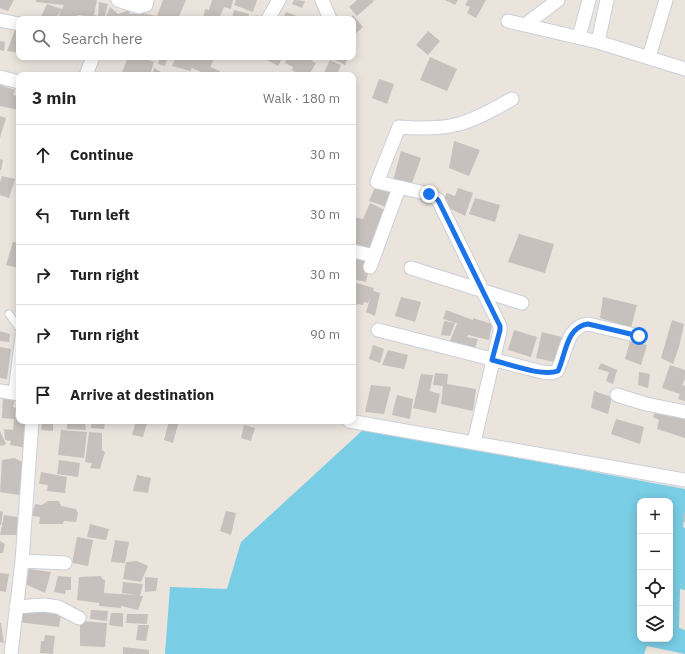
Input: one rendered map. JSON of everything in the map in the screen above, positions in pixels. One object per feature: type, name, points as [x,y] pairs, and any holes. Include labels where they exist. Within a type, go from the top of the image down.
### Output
[{"type":"street","points":[[118,0],[139,7],[146,5],[147,0]]},
{"type":"street","points":[[270,16],[279,0]]},
{"type":"street","points":[[322,0],[329,16]]},
{"type":"street","points":[[525,25],[558,0]]},
{"type":"street","points":[[579,37],[589,0]]},
{"type":"street","points":[[598,42],[608,0]]},
{"type":"street","points":[[649,57],[666,0]]},
{"type":"street","points":[[0,20],[16,23]]},
{"type":"street","points":[[508,21],[598,42],[685,69]]},
{"type":"street","points":[[87,72],[91,60]]},
{"type":"street","points":[[0,77],[16,81]]},
{"type":"street","points":[[474,442],[500,328],[438,200],[429,194],[377,182],[399,127],[427,129],[453,126],[480,116],[512,99]]},
{"type":"street","points":[[356,253],[372,261],[399,188]]},
{"type":"street","points":[[411,268],[522,303]]},
{"type":"street","points":[[378,330],[492,360],[552,373],[558,371],[569,340],[576,329],[581,325],[588,324],[639,336]]},
{"type":"street","points":[[617,396],[685,412]]},
{"type":"street","points":[[356,422],[685,478]]},
{"type":"street","points":[[11,654],[22,561],[32,424]]},
{"type":"street","points":[[22,561],[65,563]]},
{"type":"street","points":[[16,607],[44,605],[58,607],[79,618]]},
{"type":"lane","points":[[9,314],[16,324]]},
{"type":"lane","points":[[10,392],[16,355]]},
{"type":"water","points":[[364,429],[685,489],[685,512],[683,527],[685,528],[685,590],[680,589],[679,628],[685,630],[685,654],[647,646],[644,654],[165,654],[170,587],[227,589],[241,542]]},
{"type":"building","points":[[0,0],[14,0],[8,11],[0,8]]},
{"type":"building","points":[[36,0],[97,0],[94,15],[98,16],[58,16],[64,5],[36,2]]},
{"type":"building","points":[[163,0],[186,0],[179,16],[157,16]]},
{"type":"building","points":[[212,0],[233,0],[231,9],[224,7],[220,16],[204,16],[205,9],[209,10]]},
{"type":"building","points":[[236,0],[257,0],[253,12],[234,5]]},
{"type":"building","points":[[294,0],[305,1],[302,8],[292,4]]},
{"type":"building","points":[[357,0],[374,1],[357,16],[349,7]]},
{"type":"building","points":[[445,0],[458,0],[455,5]]},
{"type":"building","points":[[468,0],[486,0],[476,18],[467,13],[470,7],[465,5]]},
{"type":"building","points":[[99,2],[108,4],[105,16],[98,16]]},
{"type":"building","points":[[47,4],[62,9],[57,16],[41,16]]},
{"type":"building","points":[[110,7],[118,14],[130,10],[129,14],[141,13],[157,16],[106,16]]},
{"type":"building","points":[[234,10],[249,14],[249,16],[232,16]]},
{"type":"building","points":[[286,12],[297,16],[284,16]]},
{"type":"building","points":[[356,19],[363,27],[356,33]]},
{"type":"building","points":[[15,30],[16,30],[16,52],[7,51]]},
{"type":"building","points":[[428,31],[440,41],[428,55],[416,45]]},
{"type":"building","points":[[0,41],[5,42],[4,51],[0,50]]},
{"type":"building","points":[[430,57],[457,69],[447,91],[420,80]]},
{"type":"building","points":[[127,60],[148,60],[154,62],[151,72],[122,72]]},
{"type":"building","points":[[159,60],[167,60],[165,66],[158,64]]},
{"type":"building","points":[[175,60],[214,60],[210,67],[220,71],[201,72],[192,68],[190,71],[172,66]]},
{"type":"building","points":[[267,60],[281,60],[278,66]]},
{"type":"building","points":[[286,60],[310,60],[316,63],[311,72],[296,72],[292,70],[293,67],[285,63]]},
{"type":"building","points":[[330,60],[341,65],[338,72],[324,72]]},
{"type":"building","points":[[334,60],[347,60],[345,65]]},
{"type":"building","points":[[154,68],[161,72],[153,72]]},
{"type":"building","points":[[379,79],[394,84],[387,104],[372,98]]},
{"type":"building","points":[[0,85],[15,90],[13,95],[16,96],[16,109],[0,106]]},
{"type":"building","points":[[0,116],[6,118],[0,138]]},
{"type":"building","points":[[454,141],[480,150],[469,176],[449,168]]},
{"type":"building","points":[[401,151],[421,158],[411,186],[393,181]]},
{"type":"building","points":[[0,159],[3,160],[1,170],[0,170]]},
{"type":"building","points":[[2,176],[15,179],[9,198],[0,195],[0,182]]},
{"type":"building","points":[[377,183],[394,189],[387,207],[369,201]]},
{"type":"building","points":[[458,188],[473,193],[465,216],[441,204],[447,193],[455,196]]},
{"type":"building","points":[[475,198],[500,205],[495,222],[469,214]]},
{"type":"building","points":[[370,203],[387,211],[371,249],[356,244],[356,218],[363,219]]},
{"type":"building","points":[[519,234],[554,244],[545,273],[508,262]]},
{"type":"building","points":[[13,242],[16,242],[16,267],[6,265]]},
{"type":"building","points":[[356,256],[371,259],[366,282],[356,280]]},
{"type":"building","points":[[356,283],[374,288],[373,291],[380,293],[375,316],[366,312],[371,296],[368,303],[364,302],[363,305],[357,304],[356,305]]},
{"type":"building","points":[[401,297],[421,302],[415,322],[395,316]]},
{"type":"building","points":[[603,297],[637,305],[631,328],[600,318]]},
{"type":"building","points":[[446,310],[473,320],[473,318],[492,324],[489,340],[468,335],[467,337],[478,339],[475,348],[449,343],[457,324],[459,324],[443,319]]},
{"type":"building","points":[[672,320],[684,324],[679,347],[673,364],[661,358]]},
{"type":"building","points":[[444,321],[455,323],[450,336],[441,335]]},
{"type":"building","points":[[514,330],[537,337],[531,357],[508,350]]},
{"type":"building","points":[[0,331],[10,334],[9,342],[0,341]]},
{"type":"building","points":[[542,332],[566,338],[559,363],[536,358]]},
{"type":"building","points":[[630,341],[647,345],[641,365],[625,359]]},
{"type":"building","points":[[373,345],[384,349],[380,363],[369,359]]},
{"type":"building","points":[[0,347],[11,349],[7,379],[0,378]]},
{"type":"building","points":[[388,350],[408,355],[404,369],[382,365]]},
{"type":"building","points":[[601,363],[617,370],[613,384],[606,381],[609,372],[598,369]]},
{"type":"building","points":[[670,365],[685,370],[685,379],[682,385],[685,386],[685,401],[678,399],[680,394],[662,388]]},
{"type":"building","points":[[639,372],[650,374],[648,388],[638,385]]},
{"type":"building","points":[[435,373],[448,374],[447,384],[476,389],[473,411],[441,404],[443,386],[433,385]]},
{"type":"building","points":[[421,374],[433,375],[430,391],[440,394],[436,413],[413,408]]},
{"type":"building","points":[[371,385],[391,387],[384,414],[365,412]]},
{"type":"building","points":[[594,391],[612,397],[608,414],[591,408]]},
{"type":"building","points":[[397,395],[413,399],[410,419],[392,415]]},
{"type":"building","points":[[3,396],[15,398],[13,407],[16,408],[16,424],[29,424],[27,448],[10,445],[11,441],[5,440],[4,429],[13,430],[14,419],[2,418]]},
{"type":"building","points":[[656,409],[685,416],[685,438],[657,429],[659,420],[653,417]]},
{"type":"building","points":[[616,419],[644,427],[640,444],[611,434]]},
{"type":"building","points":[[42,424],[53,424],[53,431],[41,430]]},
{"type":"building","points":[[67,424],[85,424],[86,430],[67,429]]},
{"type":"building","points":[[91,424],[105,424],[104,429],[91,428]]},
{"type":"building","points":[[135,424],[147,424],[143,437],[132,435]]},
{"type":"building","points":[[168,424],[178,424],[173,443],[164,440]]},
{"type":"building","points":[[244,425],[255,428],[251,441],[241,438]]},
{"type":"building","points":[[61,430],[87,432],[84,458],[58,455]]},
{"type":"building","points":[[0,431],[6,444],[2,446],[0,445]]},
{"type":"building","points":[[89,432],[102,433],[102,450],[105,452],[100,469],[90,468],[92,463],[85,462]]},
{"type":"building","points":[[14,458],[25,463],[19,495],[0,492],[2,460]]},
{"type":"building","points":[[59,460],[80,463],[78,477],[57,474]]},
{"type":"building","points":[[41,472],[67,477],[65,493],[47,491],[48,485],[39,484]]},
{"type":"building","points":[[137,475],[151,478],[148,493],[133,491]]},
{"type":"building","points":[[48,501],[59,501],[61,506],[76,509],[78,513],[76,522],[64,521],[63,524],[39,524],[40,517],[32,516],[35,504],[42,505]]},
{"type":"building","points":[[0,511],[3,512],[1,525],[0,525]]},
{"type":"building","points":[[226,511],[236,513],[231,535],[220,531]]},
{"type":"building","points":[[684,513],[685,522],[683,522]]},
{"type":"building","points":[[4,515],[18,517],[17,535],[0,535]]},
{"type":"building","points":[[90,524],[109,529],[106,540],[87,537]]},
{"type":"building","points":[[77,537],[93,540],[88,566],[72,563]]},
{"type":"building","points":[[115,540],[129,542],[125,563],[111,562]]},
{"type":"building","points":[[0,541],[5,544],[3,553],[0,553]]},
{"type":"building","points":[[137,561],[148,566],[141,582],[123,579],[126,562]]},
{"type":"building","points":[[29,569],[51,572],[45,593],[25,584]]},
{"type":"building","points":[[0,573],[9,574],[6,592],[0,591]]},
{"type":"building","points":[[58,576],[71,577],[71,590],[66,590],[65,594],[54,592]]},
{"type":"building","points":[[101,576],[102,579],[105,580],[104,593],[137,595],[122,593],[123,582],[143,584],[140,596],[143,596],[138,610],[121,606],[121,608],[99,606],[99,603],[77,600],[79,577]]},
{"type":"building","points":[[145,577],[158,578],[156,591],[145,592]]},
{"type":"building","points":[[30,607],[62,610],[59,627],[18,622],[21,611],[28,613]]},
{"type":"building","points":[[91,610],[108,611],[107,621],[90,619]]},
{"type":"building","points":[[111,613],[123,613],[123,627],[109,625]]},
{"type":"building","points":[[127,614],[148,614],[147,624],[126,623]]},
{"type":"building","points":[[80,621],[107,623],[105,647],[80,646]]},
{"type":"building","points":[[1,623],[4,643],[0,642]]},
{"type":"building","points":[[138,625],[149,625],[146,641],[136,640]]},
{"type":"building","points":[[45,635],[55,636],[53,654],[40,653],[41,641],[44,641]]},
{"type":"building","points":[[123,647],[149,650],[149,654],[123,654]]},
{"type":"route","points":[[429,194],[433,195],[438,200],[500,326],[492,360],[552,373],[558,371],[569,340],[576,329],[581,325],[588,324],[639,336]]}]
